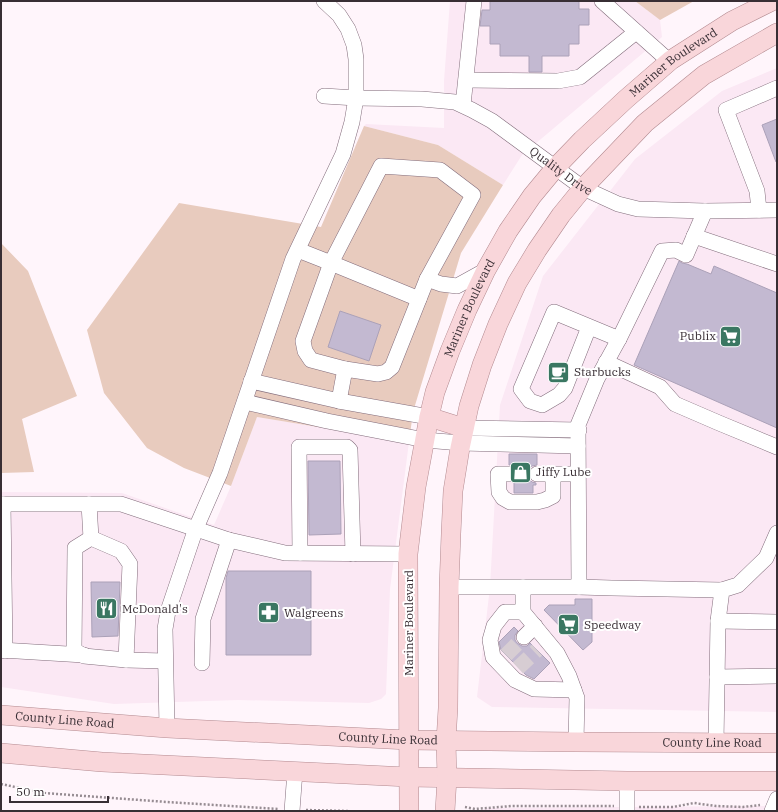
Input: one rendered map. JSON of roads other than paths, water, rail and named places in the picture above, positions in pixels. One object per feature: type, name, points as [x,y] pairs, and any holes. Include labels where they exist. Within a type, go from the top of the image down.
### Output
[{"type":"main road","name":"Mariner Boulevard","points":[[409,811],[408,554],[416,487],[429,416],[435,392],[467,310],[486,270],[508,231],[532,196],[556,167],[582,140],[626,98],[669,61],[732,21],[772,1]]},
{"type":"main road","points":[[445,811],[449,587],[453,491],[470,406],[482,365],[498,324],[516,283],[561,216],[583,188],[645,123],[704,75],[777,33]]},
{"type":"main road","points":[[429,416],[463,436]]},
{"type":"main road","name":"County Line Road","points":[[1,715],[167,728],[408,740],[777,744]]},
{"type":"main road","points":[[1,753],[102,762],[408,777],[626,781],[777,781]]},
{"type":"street","points":[[167,728],[165,629],[168,611],[196,528],[220,473],[293,259],[343,154],[352,122],[356,98],[356,59],[354,45],[348,29],[339,15],[324,1]]},
{"type":"street","points":[[463,105],[474,1]]},
{"type":"street","points":[[602,1],[669,61]]},
{"type":"street","points":[[466,80],[558,82],[580,77],[636,32]]},
{"type":"street","points":[[759,210],[757,191],[726,110],[777,88]]},
{"type":"street","name":"Quality Drive","points":[[324,96],[422,99],[455,102],[492,120],[583,188],[618,204],[638,209],[705,211],[777,210]]},
{"type":"street","points":[[381,166],[440,170],[473,195],[427,279],[392,367],[386,372],[378,374],[345,369],[311,360],[305,351],[303,341],[331,263],[381,166]]},
{"type":"street","points":[[579,586],[578,425],[597,379],[619,339],[662,251],[676,250],[686,255],[705,211]]},
{"type":"street","points":[[694,236],[777,264]]},
{"type":"street","points":[[298,250],[419,299]]},
{"type":"street","points":[[427,279],[442,284],[456,286],[486,270]]},
{"type":"street","points":[[590,327],[565,388],[559,395],[542,405],[530,401],[521,389],[554,312],[619,339]]},
{"type":"street","points":[[606,362],[660,388],[675,404],[777,447]]},
{"type":"street","points":[[339,401],[345,369]]},
{"type":"street","points":[[251,381],[339,401],[429,416]]},
{"type":"street","points":[[244,402],[327,421],[424,440],[463,436],[579,430]]},
{"type":"street","points":[[463,436],[578,446]]},
{"type":"street","points":[[300,553],[299,447],[347,447],[350,450],[353,554]]},
{"type":"street","points":[[514,474],[498,474],[499,492],[503,498],[510,502],[537,502],[553,496],[553,474]]},
{"type":"street","points":[[537,474],[578,474]]},
{"type":"street","points":[[165,661],[126,660],[3,651],[2,504],[121,504],[230,540],[285,553],[408,554]]},
{"type":"street","points":[[89,504],[91,538]]},
{"type":"street","points":[[449,587],[579,586],[722,590],[738,585],[772,561],[777,533]]},
{"type":"street","points":[[84,656],[74,650],[75,548],[91,538]]},
{"type":"street","points":[[91,538],[121,551],[130,564],[126,660]]},
{"type":"street","points":[[202,663],[203,619],[230,540]]},
{"type":"street","points":[[523,586],[523,612],[535,626],[542,646],[557,653],[569,676],[574,690],[576,698],[576,742]]},
{"type":"street","points":[[716,743],[718,622],[722,590]]},
{"type":"street","points":[[523,612],[505,612],[494,626],[490,640],[493,657],[502,659],[515,671],[515,680],[534,689],[574,690]]},
{"type":"street","points":[[718,622],[777,622]]},
{"type":"street","points":[[524,637],[535,626]]},
{"type":"street","points":[[717,677],[777,676]]},
{"type":"street","points":[[292,810],[295,771]]},
{"type":"street","points":[[626,781],[627,811]]},
{"type":"street","points":[[772,811],[777,799]]},
{"type":"tunnel","points":[[514,474],[537,474]]},
{"type":"tunnel","points":[[506,655],[524,637]]},
{"type":"tunnel","points":[[518,668],[537,650]]},
{"type":"place","name":"Publix","points":[[731,336]]},
{"type":"place","name":"Starbucks","points":[[558,372]]},
{"type":"place","name":"Jiffy Lube","points":[[521,472]]},
{"type":"place","name":"McDonald's","points":[[106,609]]},
{"type":"place","name":"Walgreens","points":[[269,613]]},
{"type":"place","name":"Speedway","points":[[569,625]]}]
